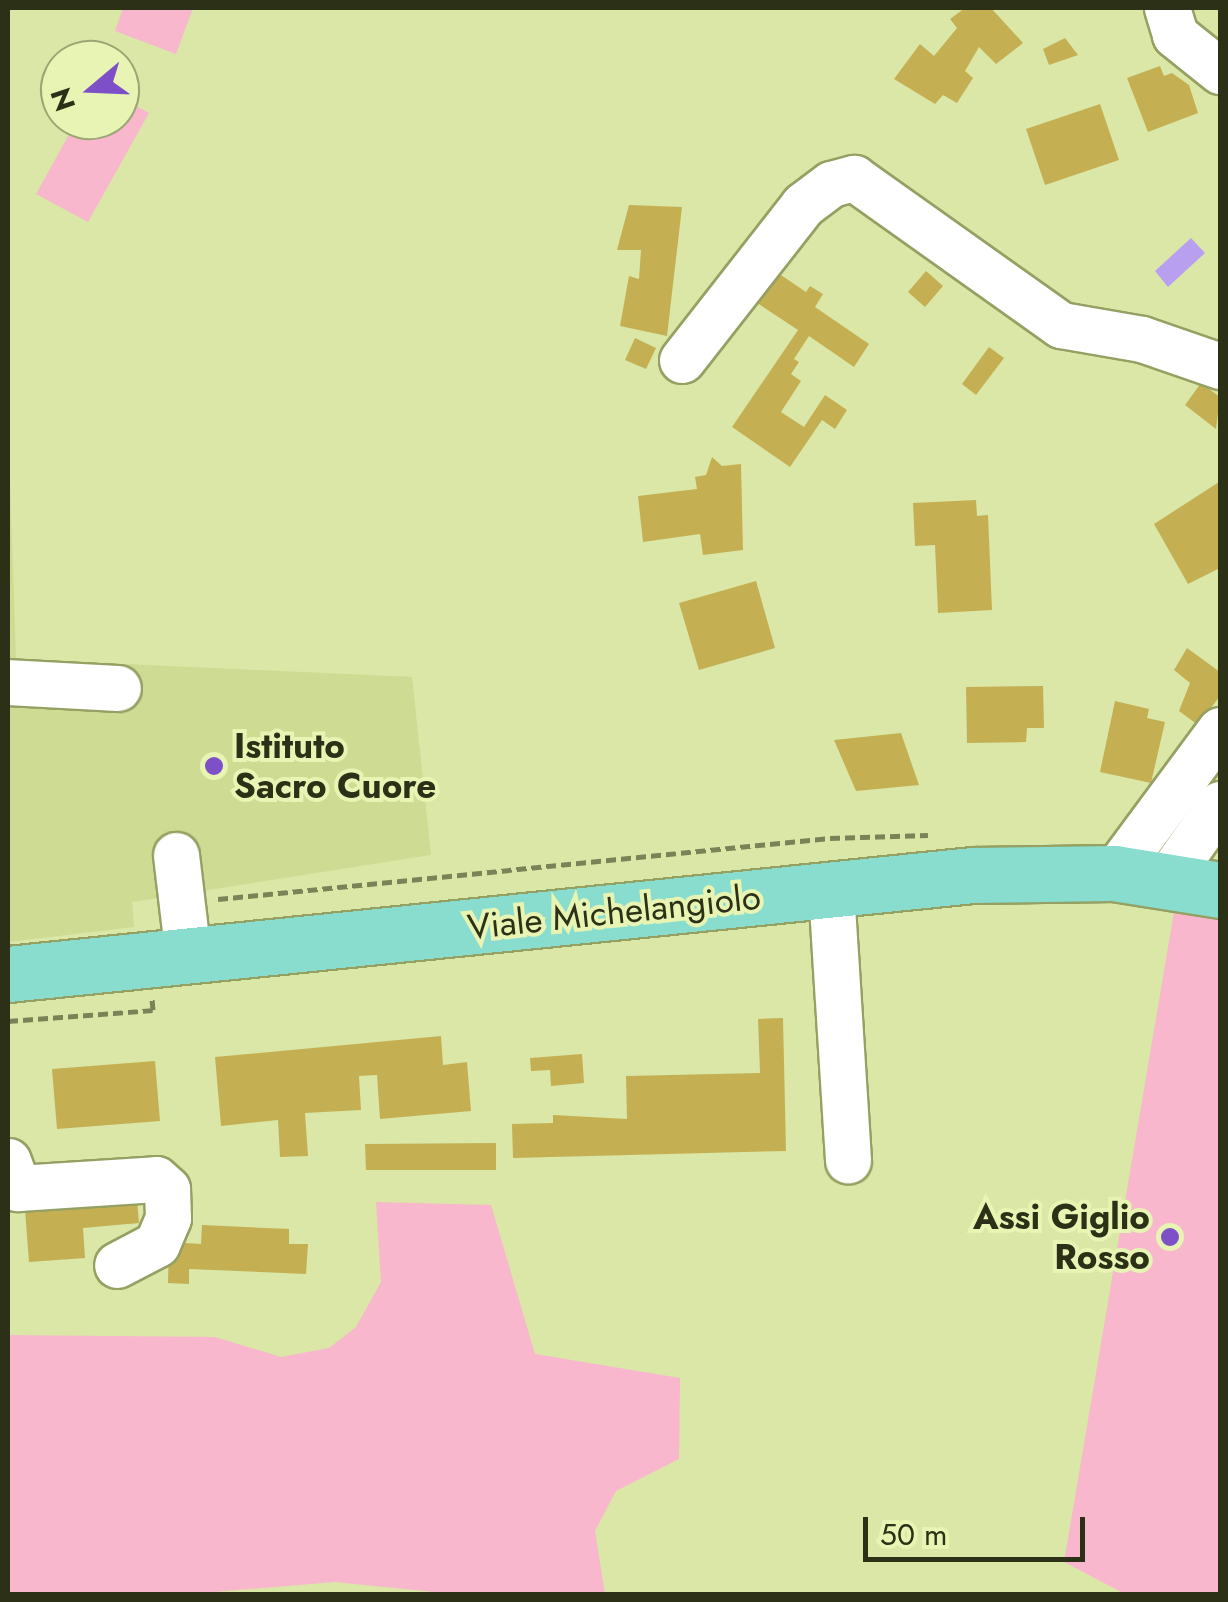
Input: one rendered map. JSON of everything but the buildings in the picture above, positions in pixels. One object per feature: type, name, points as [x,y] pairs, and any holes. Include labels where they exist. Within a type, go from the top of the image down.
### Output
[{"type":"main road","name":"Viale Michelangiolo","points":[[8,974],[1012,872],[1114,873],[1191,884]]},
{"type":"street","points":[[1166,8],[1175,36],[1220,70]]},
{"type":"street","points":[[682,360],[802,206],[831,184],[854,178],[1061,325],[1142,339],[1220,366]]},
{"type":"street","points":[[8,682],[118,688]]},
{"type":"street","points":[[1114,873],[1220,730]]},
{"type":"street","points":[[1191,884],[1220,804]]},
{"type":"street","points":[[1191,884],[1220,834]]},
{"type":"street","points":[[176,854],[188,955]]},
{"type":"street","points":[[831,890],[848,1160]]},
{"type":"street","points":[[8,1162],[18,1188],[136,1177],[156,1179],[167,1189],[168,1218],[158,1244],[117,1265]]},
{"type":"shaded area","points":[[123,8],[193,8],[176,54],[115,31]]},
{"type":"shaded area","points":[[140,108],[149,113],[140,129]]},
{"type":"shaded area","points":[[66,140],[134,140],[88,222],[36,194]]},
{"type":"shaded area","points":[[1191,238],[1205,253],[1168,287],[1155,271]]},
{"type":"shaded area","name":"Istituto Sacro Cuore","points":[[8,420],[16,659],[412,677],[431,855],[132,902],[134,927],[8,942]]},
{"type":"shaded area","name":"Assi Giglio Rosso","points":[[1176,900],[1220,912],[1220,1594],[1125,1594],[1064,1562]]},
{"type":"shaded area","points":[[376,1202],[491,1205],[535,1354],[680,1378],[679,1459],[616,1491],[595,1531],[605,1594],[454,1594],[335,1582],[189,1594],[8,1594],[8,1335],[215,1337],[281,1357],[329,1348],[356,1327],[381,1282]]},
{"type":"place","name":"Istituto Sacro Cuore","points":[[214,766]]},
{"type":"place","name":"Assi Giglio Rosso","points":[[1170,1237]]}]
